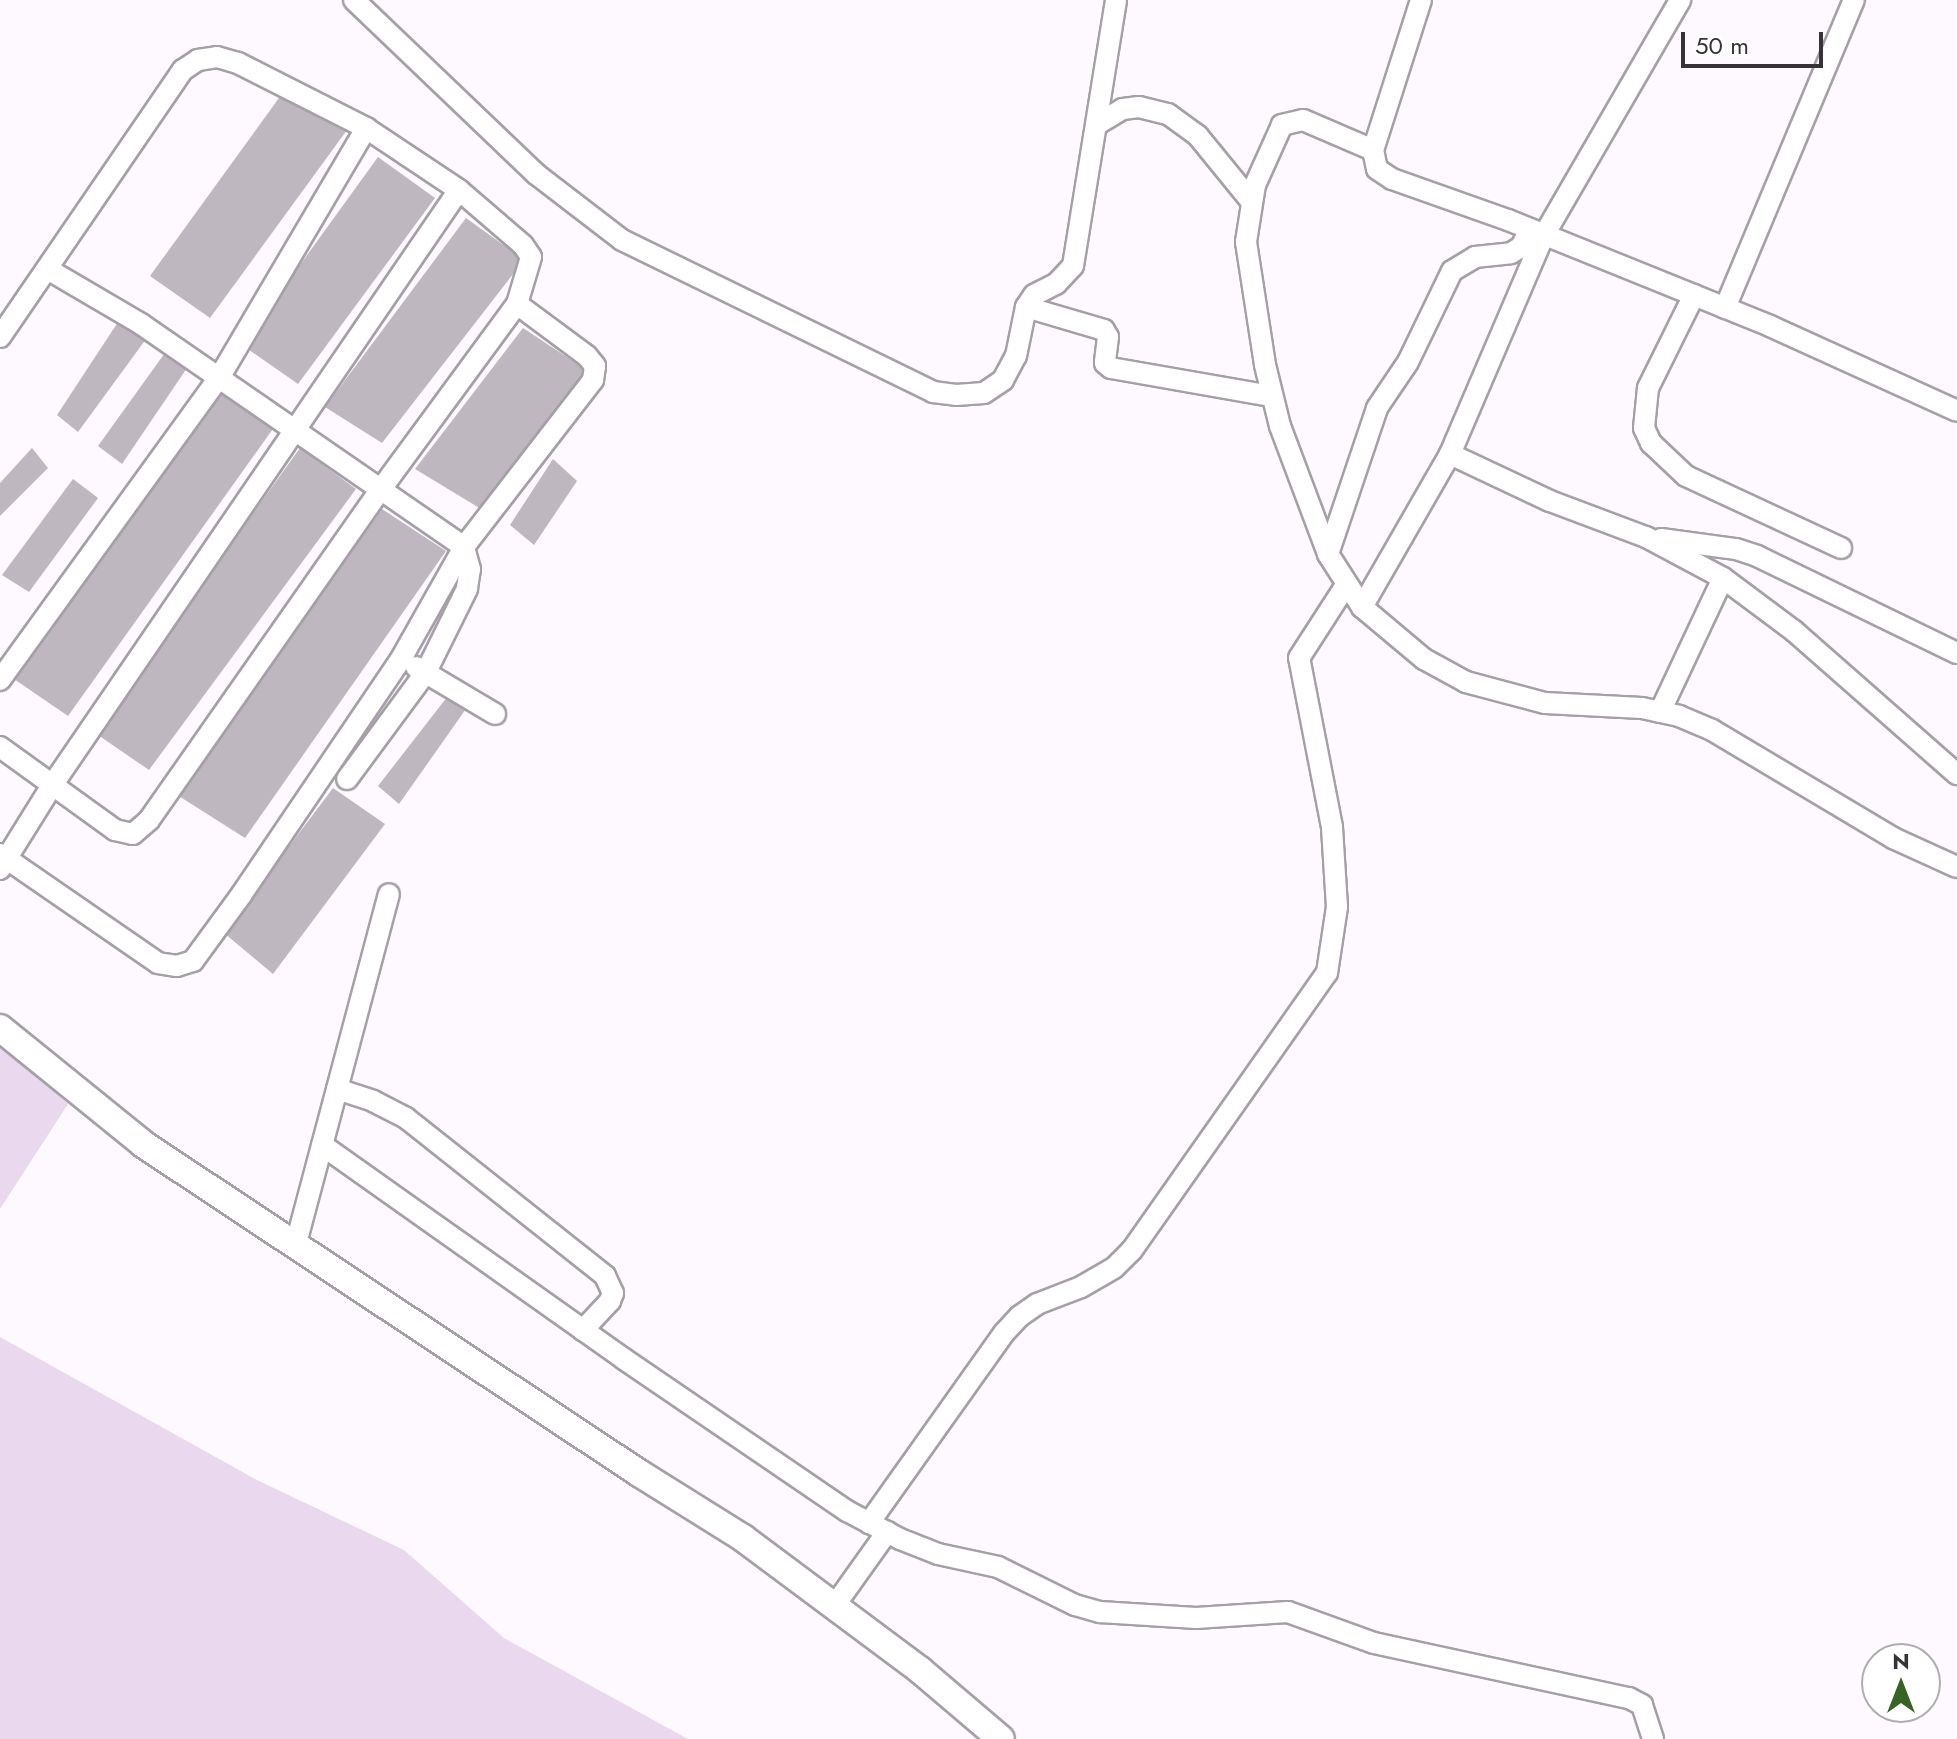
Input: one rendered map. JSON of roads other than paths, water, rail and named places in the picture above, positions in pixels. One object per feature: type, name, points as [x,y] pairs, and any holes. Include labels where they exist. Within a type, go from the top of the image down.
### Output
[{"type":"main road","points":[[0,1028],[143,1144],[295,1247],[743,1538],[920,1670],[1001,1739]]},
{"type":"street","points":[[354,0],[536,174],[622,240],[933,392],[956,395],[984,393],[1003,380],[1016,356],[1026,307],[1034,295],[1056,284],[1073,266],[1116,0]]},
{"type":"street","points":[[1421,0],[1373,150],[1377,169],[1392,179],[1537,232],[1694,295],[1957,411]]},
{"type":"street","points":[[1362,607],[1450,454],[1537,232],[1680,0]]},
{"type":"street","points":[[1725,308],[1854,0]]},
{"type":"street","points":[[0,337],[49,270],[183,70],[198,60],[217,57],[238,63],[366,128],[459,190],[523,245],[531,257],[517,304],[381,489],[149,820],[133,834],[115,830],[0,747]]},
{"type":"street","points":[[1096,125],[1123,109],[1139,107],[1168,114],[1198,136],[1251,201]]},
{"type":"street","points":[[1373,150],[1303,120],[1291,120],[1282,125],[1274,136],[1251,201],[1246,242],[1248,276],[1272,396],[1292,463],[1328,554],[1362,607],[1424,659],[1466,682],[1545,703],[1660,712],[1712,730],[1893,838],[1957,867]]},
{"type":"street","points":[[0,680],[219,378],[366,128]]},
{"type":"street","points":[[459,190],[2,860],[158,963],[177,966],[193,961],[401,659],[464,547],[593,380],[595,366],[587,356],[517,304]]},
{"type":"street","points":[[1328,554],[1377,408],[1408,362],[1452,271],[1475,257],[1511,253],[1537,232]]},
{"type":"street","points":[[49,270],[141,324],[464,547],[470,569],[467,589],[426,672],[347,779]]},
{"type":"street","points":[[1694,295],[1648,388],[1644,428],[1651,443],[1686,476],[1841,548]]},
{"type":"street","points":[[1026,307],[1104,330],[1108,337],[1105,363],[1111,368],[1272,396]]},
{"type":"street","points":[[1450,454],[1550,501],[1646,537],[1723,578],[1794,631],[1957,774]]},
{"type":"street","points":[[1646,537],[1736,549],[1757,556],[1957,653]]},
{"type":"street","points":[[1660,712],[1723,578]]},
{"type":"street","points":[[835,1605],[878,1528],[1004,1333],[1037,1304],[1081,1287],[1114,1268],[1132,1250],[1327,973],[1337,907],[1335,859],[1326,791],[1299,658],[1346,585]]},
{"type":"street","points":[[401,659],[495,714]]},
{"type":"street","points":[[295,1247],[389,894]]},
{"type":"street","points":[[337,1089],[373,1101],[406,1118],[605,1276],[613,1293],[610,1301],[583,1330]]},
{"type":"street","points":[[322,1145],[583,1330],[878,1528],[938,1554],[998,1567],[1075,1605],[1100,1612],[1196,1618],[1288,1612],[1374,1643],[1629,1698],[1642,1705],[1653,1739]]}]
